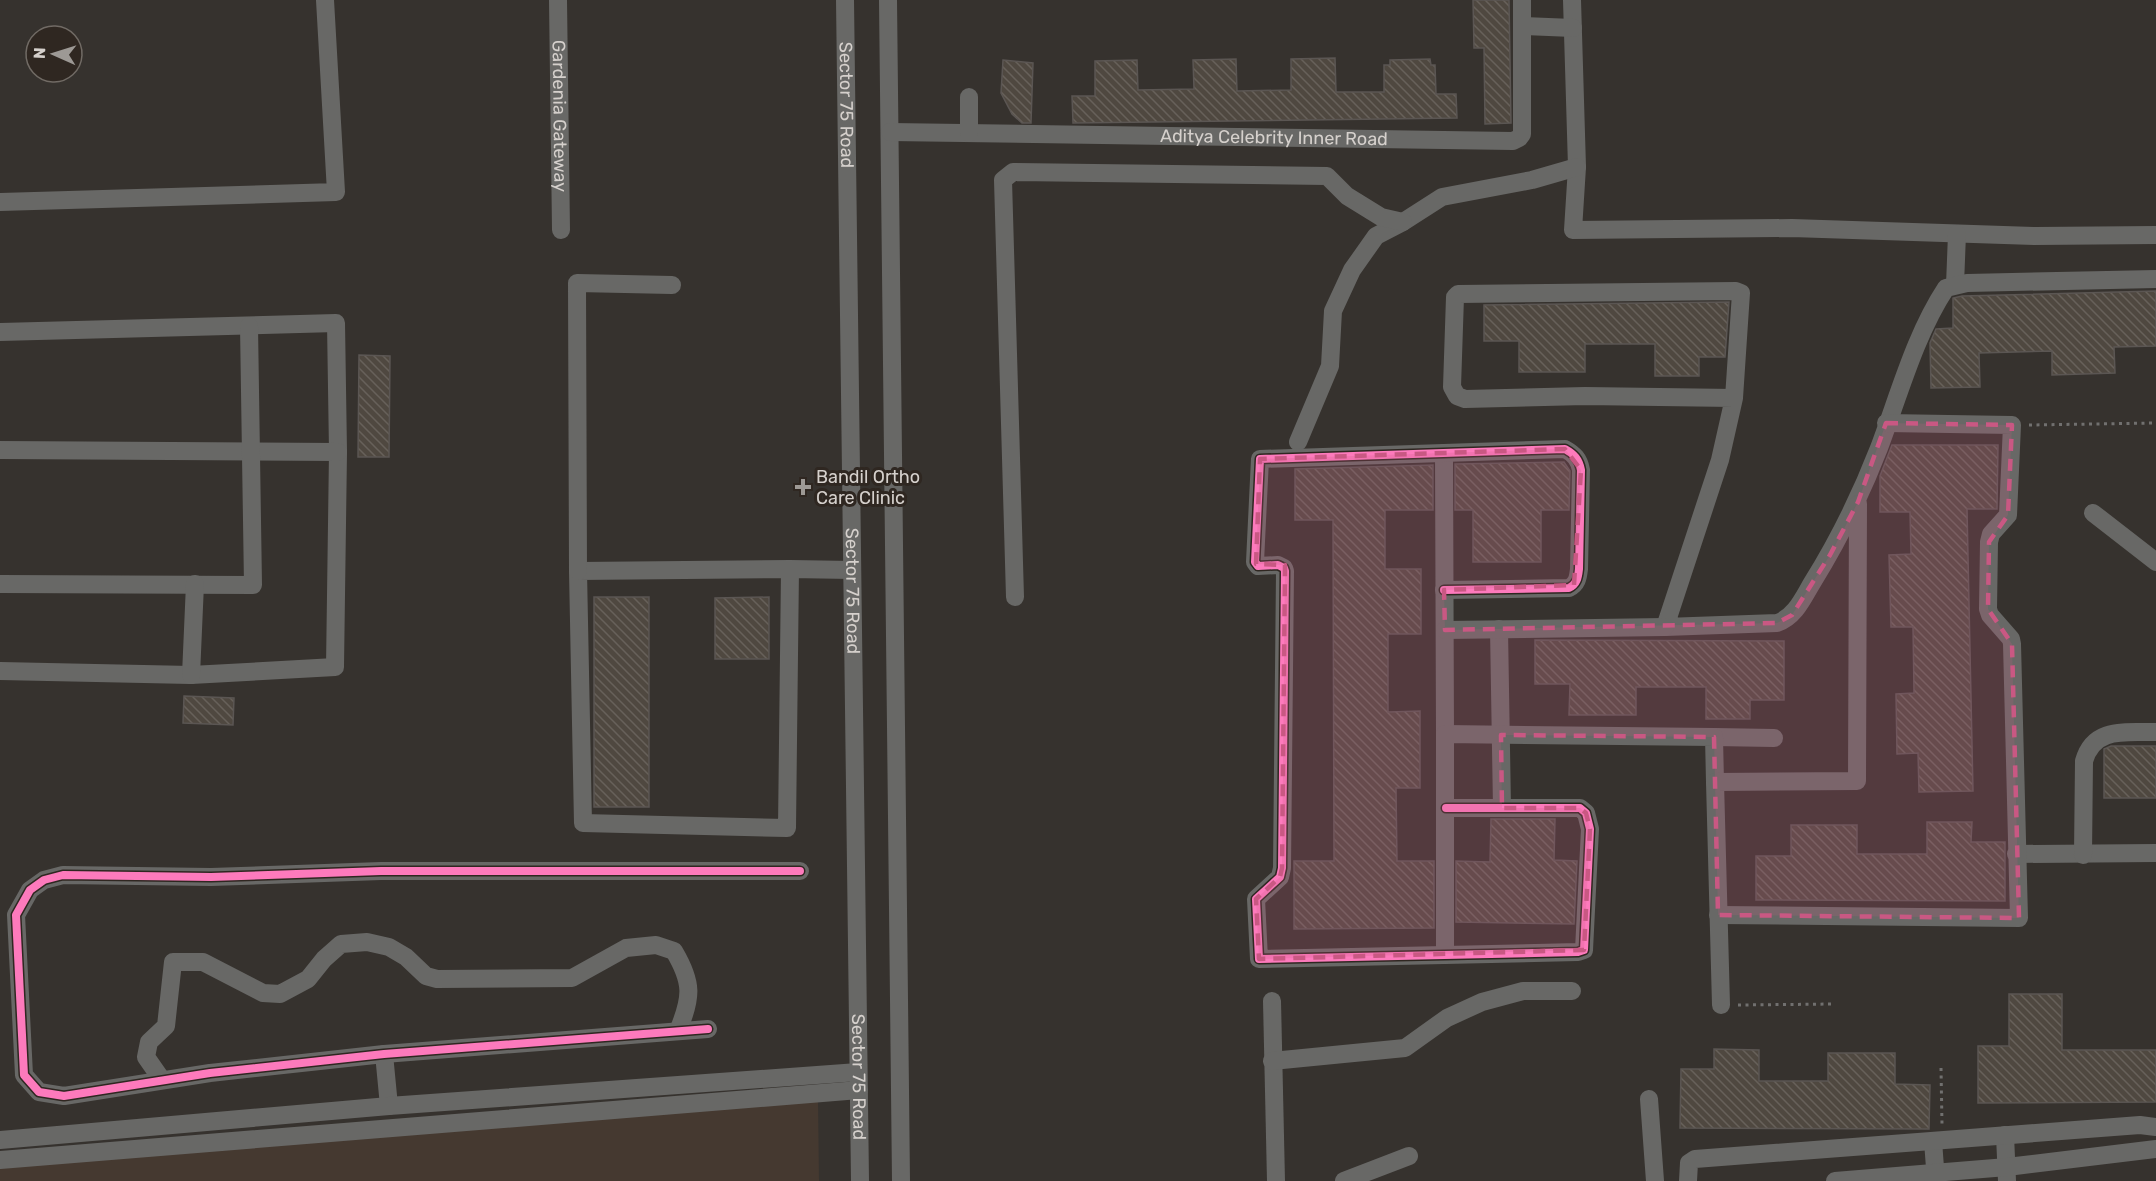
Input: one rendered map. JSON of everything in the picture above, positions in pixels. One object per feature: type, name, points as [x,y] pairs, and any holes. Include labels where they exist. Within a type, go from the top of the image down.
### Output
[{"type":"street","points":[[0,202],[336,192],[325,0]]},
{"type":"street","name":"Gardenia Gateway","points":[[558,0],[561,230]]},
{"type":"street","name":"Sector 75 Road","points":[[845,0],[860,1181]]},
{"type":"street","points":[[888,0],[901,1181]]},
{"type":"street","name":"Aditya Celebrity Inner Road","points":[[890,132],[1513,141],[1522,134],[1522,0]]},
{"type":"street","points":[[1572,0],[1577,167],[1573,230],[1792,228],[2035,236],[2156,235]]},
{"type":"street","points":[[1522,26],[1573,28]]},
{"type":"street","points":[[969,97],[969,133]]},
{"type":"street","points":[[1298,442],[1330,366],[1333,311],[1352,270],[1376,236],[1442,197],[1532,180],[1577,167]]},
{"type":"street","points":[[1015,597],[1003,180],[1013,172],[1327,176],[1347,196],[1372,212],[1381,217],[1403,222]]},
{"type":"street","points":[[1955,285],[1957,234]]},
{"type":"street","points":[[1445,630],[1665,627],[1785,621],[1792,615],[1824,563],[1857,502],[1886,423],[1934,306],[1946,288],[1967,283],[2156,279]]},
{"type":"street","points":[[672,285],[578,283],[578,571],[583,823],[787,828],[790,569]]},
{"type":"street","points":[[1665,627],[1720,460],[1734,398],[1742,296],[1739,291],[1458,294],[1455,297],[1452,387],[1457,396],[1465,399],[1585,396],[1734,398]]},
{"type":"street","points":[[0,332],[336,323],[338,452],[335,667],[191,675],[0,671]]},
{"type":"street","points":[[0,584],[253,585],[249,326]]},
{"type":"street","points":[[1718,915],[2019,918],[2012,644],[2011,639],[1990,615],[1988,609],[1989,538],[2008,515],[2012,425],[1886,423]]},
{"type":"street","points":[[1444,590],[1569,588],[1574,585],[1578,579],[1579,569],[1581,470],[1579,461],[1565,448],[1260,459],[1256,564],[1278,565],[1285,571],[1282,868],[1280,877],[1256,899],[1259,959],[1578,952],[1586,947],[1590,829],[1586,813],[1580,808],[1446,808]]},
{"type":"street","points":[[0,450],[338,452]]},
{"type":"street","points":[[1444,453],[1445,955]]},
{"type":"street","points":[[1715,782],[1857,782],[1857,502]]},
{"type":"street","points":[[2093,513],[2156,562]]},
{"type":"street","points":[[578,571],[852,570]]},
{"type":"street","points":[[191,675],[195,584]]},
{"type":"street","points":[[1499,629],[1502,808]]},
{"type":"street","points":[[2084,855],[2084,761],[2087,750],[2093,741],[2106,735],[2156,732]]},
{"type":"street","points":[[1445,734],[1774,738]]},
{"type":"street","points":[[1714,737],[1721,1005]]},
{"type":"street","points":[[2016,854],[2156,853]]},
{"type":"street","points":[[708,1029],[384,1054],[210,1073],[64,1096],[39,1092],[24,1074],[16,915],[30,890],[44,880],[63,875],[211,877],[381,871],[800,872]]},
{"type":"street","points":[[162,1080],[146,1057],[149,1042],[166,1026],[173,963],[203,962],[263,993],[280,994],[308,980],[324,959],[341,944],[367,942],[389,947],[406,957],[426,976],[437,979],[572,978],[626,948],[656,945],[674,951],[685,970],[689,1000],[678,1031]]},
{"type":"street","points":[[1272,1060],[1405,1048],[1447,1018],[1482,1002],[1523,991],[1572,991]]},
{"type":"street","points":[[1272,1001],[1276,1181]]},
{"type":"street","points":[[384,1054],[389,1106]]},
{"type":"street","points":[[0,1140],[389,1106],[859,1081]]},
{"type":"street","points":[[0,1160],[859,1081]]},
{"type":"street","points":[[1649,1099],[1655,1181]]},
{"type":"street","points":[[1688,1181],[1689,1163],[1695,1159],[2140,1125],[2156,1126]]},
{"type":"street","points":[[2005,1136],[2007,1174]]},
{"type":"street","points":[[1936,1177],[1938,1141]]},
{"type":"street","points":[[1835,1181],[2007,1174],[2156,1149]]},
{"type":"street","points":[[1344,1181],[1409,1156]]},
{"type":"path","points":[[2012,425],[2156,423]]},
{"type":"path","points":[[1721,1005],[1834,1004]]},
{"type":"path","points":[[1938,1141],[1941,1068]]},
{"type":"highlighted area","points":[[1886,423],[2012,425],[2008,515],[1989,542],[1988,609],[2012,644],[2019,918],[1718,915],[1714,737],[1501,735],[1502,808],[1580,808],[1586,813],[1590,829],[1584,950],[1259,959],[1256,899],[1280,877],[1282,868],[1285,565],[1256,564],[1260,459],[1565,449],[1581,470],[1574,585],[1444,590],[1445,630],[1777,623],[1792,615],[1830,555],[1858,502]]},
{"type":"shaded area","points":[[818,1099],[819,1181],[0,1181],[0,1167]]},
{"type":"building","points":[[1473,0],[1509,0],[1511,123],[1485,124],[1484,48],[1474,48]]},
{"type":"building","points":[[1335,58],[1336,92],[1384,92],[1384,65],[1390,65],[1390,60],[1430,59],[1431,65],[1435,65],[1436,94],[1456,94],[1457,118],[1073,123],[1072,96],[1095,96],[1095,61],[1137,60],[1138,90],[1194,89],[1193,60],[1236,59],[1237,91],[1291,90],[1291,59]]},
{"type":"building","points":[[1003,60],[1033,63],[1031,123],[1022,123],[1012,114],[1001,93]]},
{"type":"building","points":[[2156,291],[2156,346],[2114,347],[2115,373],[2052,375],[2052,351],[1979,353],[1980,387],[1931,388],[1930,343],[1936,329],[1953,328],[1953,298]]},
{"type":"building","points":[[1729,302],[1725,357],[1699,357],[1699,376],[1655,376],[1655,344],[1585,344],[1585,372],[1519,372],[1519,341],[1484,341],[1484,305]]},
{"type":"building","points":[[359,355],[390,356],[389,457],[358,457]]},
{"type":"building","points":[[1892,445],[1998,445],[1997,509],[1967,509],[1973,791],[1919,792],[1918,753],[1897,754],[1896,694],[1914,693],[1913,627],[1891,627],[1889,555],[1911,554],[1910,512],[1880,512],[1880,476]]},
{"type":"building","points":[[1564,462],[1570,471],[1569,510],[1541,510],[1541,562],[1473,562],[1473,510],[1455,510],[1455,464]]},
{"type":"building","points":[[1433,465],[1433,510],[1385,510],[1385,569],[1421,569],[1421,634],[1388,634],[1388,712],[1420,711],[1420,788],[1396,788],[1397,861],[1434,861],[1434,928],[1294,929],[1294,861],[1334,861],[1333,520],[1295,520],[1295,469]]},
{"type":"building","points":[[594,597],[649,597],[649,807],[594,807]]},
{"type":"building","points":[[769,597],[769,659],[715,659],[715,598]]},
{"type":"building","points":[[1535,640],[1784,641],[1784,700],[1750,700],[1750,719],[1706,719],[1706,687],[1636,687],[1636,715],[1569,715],[1570,684],[1535,684]]},
{"type":"building","points":[[184,696],[234,698],[233,725],[183,723]]},
{"type":"building","points":[[2111,746],[2156,746],[2156,798],[2104,798],[2104,749]]},
{"type":"building","points":[[1491,819],[1555,819],[1554,860],[1577,861],[1574,924],[1456,922],[1456,861],[1490,862]]},
{"type":"building","points":[[1927,822],[1972,822],[1971,842],[2005,842],[2005,901],[1756,900],[1756,856],[1791,856],[1791,825],[1857,825],[1857,854],[1927,854]]},
{"type":"building","points":[[2009,994],[2062,994],[2062,1050],[2156,1050],[2156,1102],[1978,1103],[1978,1046],[2009,1046]]},
{"type":"building","points":[[1714,1049],[1759,1050],[1759,1081],[1828,1081],[1828,1053],[1895,1053],[1895,1084],[1930,1085],[1929,1129],[1680,1128],[1681,1069],[1714,1069]]},
{"type":"cycle path","points":[[1444,590],[1569,588],[1574,585],[1579,569],[1581,470],[1573,455],[1565,449],[1260,459],[1255,562],[1258,566],[1278,565],[1285,571],[1282,868],[1280,877],[1256,899],[1259,959],[1578,952],[1584,950],[1590,829],[1586,813],[1580,808],[1446,808]]},
{"type":"cycle path","points":[[708,1029],[384,1054],[210,1073],[64,1096],[39,1092],[24,1075],[16,915],[30,890],[44,880],[63,875],[211,877],[381,871],[800,871]]},
{"type":"place","name":"Bandil Ortho Care Clinic","points":[[803,487]]}]
